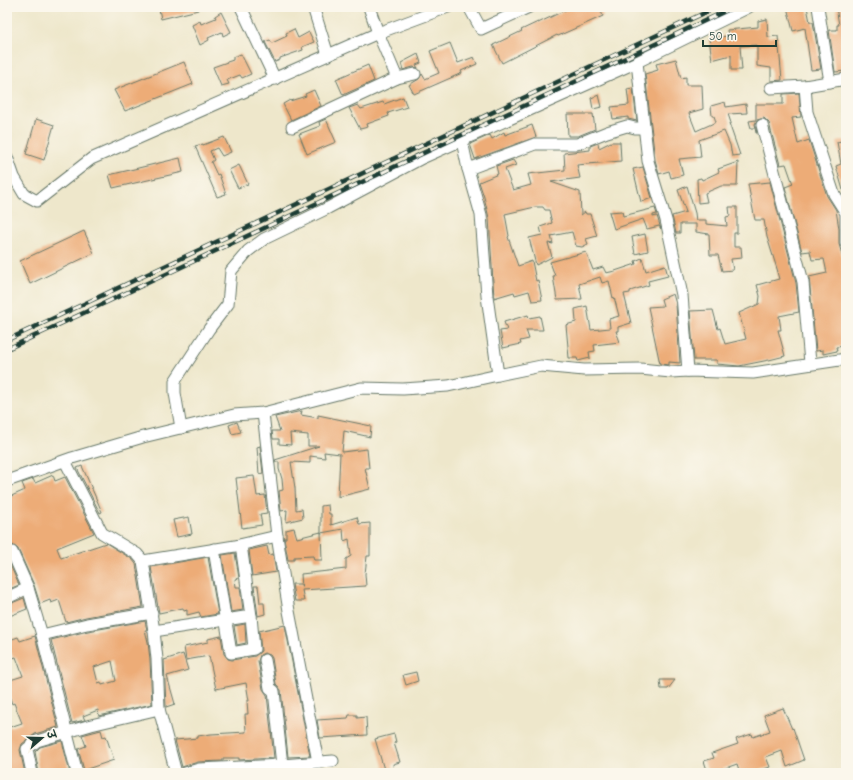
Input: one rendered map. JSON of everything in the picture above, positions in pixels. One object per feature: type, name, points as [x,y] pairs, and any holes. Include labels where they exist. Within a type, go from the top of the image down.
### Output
[{"type":"street","points":[[241,7],[275,79]]},
{"type":"street","points":[[313,7],[328,55]]},
{"type":"street","points":[[369,7],[397,78]]},
{"type":"street","points":[[469,7],[481,29],[528,7]]},
{"type":"street","points":[[181,428],[175,393],[175,381],[209,329],[228,304],[231,271],[248,251],[264,239],[328,208],[422,158],[637,62],[749,7]]},
{"type":"street","points":[[818,7],[830,82]]},
{"type":"street","points":[[7,157],[14,177],[24,194],[37,201],[91,159],[378,33],[442,8]]},
{"type":"street","points":[[637,62],[648,161],[666,220],[682,295],[688,371]]},
{"type":"street","points":[[292,127],[397,78],[415,74]]},
{"type":"street","points":[[772,88],[805,86],[846,79]]},
{"type":"street","points":[[805,86],[807,112],[834,194],[846,213],[846,244]]},
{"type":"street","points":[[762,125],[803,282],[810,363]]},
{"type":"street","points":[[468,169],[535,144],[577,144],[627,126],[644,128]]},
{"type":"street","points":[[462,141],[481,215],[487,296],[498,374]]},
{"type":"street","points":[[7,481],[72,458],[143,437],[234,415],[263,413],[361,388],[403,389],[448,386],[498,374],[541,366],[584,370],[640,369],[671,372],[688,371],[753,373],[810,363],[846,359]]},
{"type":"street","points":[[263,413],[277,536],[289,611],[318,762]]},
{"type":"street","points":[[64,461],[102,533],[137,554],[143,561],[154,631],[157,659],[159,709],[176,773]]},
{"type":"street","points":[[143,561],[241,545],[277,536]]},
{"type":"street","points":[[214,550],[231,653],[254,649],[241,545]]},
{"type":"street","points":[[12,552],[28,588],[42,635],[77,773]]},
{"type":"street","points":[[7,598],[28,588]]},
{"type":"street","points":[[42,635],[87,624],[152,613]]},
{"type":"street","points":[[154,631],[251,616]]},
{"type":"street","points":[[265,660],[270,688],[274,691],[282,765]]},
{"type":"street","points":[[32,773],[27,749],[37,741],[91,725],[159,709]]},
{"type":"street","points":[[185,773],[207,768],[282,765],[333,760]]},
{"type":"building","points":[[166,7],[198,7],[198,10],[161,19],[159,9]]},
{"type":"building","points":[[572,7],[599,7],[603,16],[558,36],[557,35],[502,63],[493,45],[522,31],[521,30]]},
{"type":"building","points":[[787,7],[807,7],[810,22],[813,22],[821,69],[811,70],[805,28],[793,31]]},
{"type":"building","points":[[836,7],[846,7],[846,71],[835,72],[829,30],[837,30],[837,25],[839,25]]},
{"type":"building","points":[[221,12],[231,32],[223,36],[222,32],[208,38],[209,40],[200,45],[192,25],[200,21],[201,24],[216,18],[215,16]]},
{"type":"building","points":[[767,19],[768,37],[778,36],[782,80],[771,81],[771,68],[757,66],[757,45],[740,46],[742,70],[731,70],[731,55],[712,60],[709,38],[728,36],[727,30],[758,27],[758,21]]},
{"type":"building","points":[[294,29],[298,38],[309,32],[314,42],[302,47],[303,50],[280,58],[280,60],[275,62],[265,42],[270,40],[272,43],[287,36],[286,33]]},
{"type":"building","points":[[450,43],[458,63],[474,57],[477,64],[461,71],[462,73],[414,94],[409,85],[419,79],[422,74],[425,79],[439,73],[430,51]]},
{"type":"building","points":[[241,54],[251,74],[242,78],[240,75],[227,80],[229,84],[221,86],[213,67],[233,60],[233,57]]},
{"type":"building","points":[[418,54],[421,63],[416,65],[418,68],[413,67],[403,70],[401,63]]},
{"type":"building","points":[[676,59],[681,78],[686,77],[686,85],[702,85],[703,109],[689,113],[696,131],[716,122],[714,116],[712,116],[711,106],[725,102],[726,107],[746,104],[747,113],[728,114],[731,123],[729,123],[740,155],[732,156],[730,145],[724,131],[699,140],[701,157],[679,159],[683,175],[671,178],[669,171],[659,174],[655,160],[645,74],[658,70],[656,64]]},
{"type":"building","points":[[184,62],[193,84],[125,111],[114,90]]},
{"type":"building","points":[[368,65],[374,81],[343,95],[336,79]]},
{"type":"building","points":[[633,88],[637,121],[628,119],[628,117],[613,119],[611,107],[629,105],[627,89]]},
{"type":"building","points":[[314,90],[321,106],[291,120],[283,104],[290,100],[306,96],[305,94]]},
{"type":"building","points":[[799,93],[801,117],[792,118],[798,144],[809,140],[827,196],[836,210],[839,229],[839,244],[846,270],[846,346],[836,347],[837,351],[823,354],[823,350],[816,351],[809,277],[827,273],[824,259],[812,260],[810,251],[802,252],[785,187],[793,184],[786,164],[780,165],[769,123],[764,118],[757,120],[755,124],[756,133],[755,128],[751,128],[749,121],[756,120],[756,104],[783,104],[783,94]]},
{"type":"building","points":[[599,95],[602,107],[593,109],[591,98]]},
{"type":"building","points":[[403,97],[407,107],[388,113],[389,116],[367,124],[368,127],[360,129],[349,108],[358,105],[361,109],[383,102],[384,104]]},
{"type":"building","points":[[567,114],[593,114],[595,129],[578,136],[568,136]]},
{"type":"building","points":[[36,119],[54,125],[44,160],[26,154]]},
{"type":"building","points":[[326,119],[336,142],[307,154],[299,134],[320,126],[319,122]]},
{"type":"building","points":[[532,125],[536,137],[475,159],[470,144],[490,135],[492,139],[504,132],[505,135]]},
{"type":"building","points":[[224,137],[231,152],[222,156],[217,148],[210,151],[214,160],[211,162],[217,175],[219,174],[226,194],[217,197],[195,146],[203,145]]},
{"type":"building","points":[[846,140],[846,190],[843,190],[836,166],[841,164],[837,142]]},
{"type":"building","points":[[611,142],[620,142],[621,161],[577,165],[580,178],[551,182],[580,192],[581,215],[585,212],[586,214],[590,214],[597,236],[586,239],[588,244],[582,247],[576,246],[572,232],[551,236],[553,244],[548,243],[552,257],[536,265],[529,238],[542,235],[540,227],[552,223],[549,210],[545,210],[543,207],[535,207],[505,214],[508,237],[518,266],[532,261],[542,300],[532,301],[529,291],[515,295],[514,292],[494,298],[489,218],[479,182],[498,174],[496,166],[513,160],[516,165],[505,169],[513,190],[531,185],[528,174],[565,170],[564,153],[590,150],[590,146],[598,143],[599,148]]},
{"type":"building","points":[[180,158],[183,172],[113,188],[109,175]]},
{"type":"building","points":[[738,162],[737,186],[721,186],[705,193],[707,202],[698,203],[697,179],[701,178],[702,180],[719,172],[718,169]]},
{"type":"building","points":[[239,165],[248,184],[238,188],[229,170]]},
{"type":"building","points":[[643,167],[652,198],[641,202],[633,169]]},
{"type":"building","points":[[770,182],[796,283],[799,312],[779,316],[781,330],[778,330],[785,356],[739,366],[717,364],[717,360],[694,360],[690,311],[713,310],[718,329],[720,328],[725,344],[746,339],[739,313],[759,304],[760,296],[757,285],[779,279],[767,237],[764,220],[755,220],[748,184]]},
{"type":"building","points":[[687,186],[696,221],[706,220],[706,224],[727,226],[726,217],[730,216],[729,207],[737,207],[737,233],[734,233],[734,247],[741,247],[742,258],[731,259],[733,270],[722,271],[718,255],[710,255],[709,234],[696,232],[696,224],[680,224],[680,233],[676,233],[672,216],[686,212],[678,190]]},
{"type":"building","points":[[655,208],[657,214],[653,215],[653,217],[657,216],[661,229],[659,226],[647,229],[643,219],[614,229],[609,212],[622,211],[623,216]]},
{"type":"building","points":[[84,231],[94,253],[30,284],[20,261]]},
{"type":"building","points":[[645,234],[648,251],[635,254],[632,237]]},
{"type":"building","points":[[586,252],[593,270],[603,267],[606,273],[615,271],[636,264],[635,261],[642,258],[646,271],[665,265],[668,276],[648,281],[649,285],[624,294],[631,323],[618,327],[618,331],[616,331],[620,342],[594,345],[595,351],[589,352],[590,358],[578,361],[577,358],[569,358],[566,325],[576,322],[575,309],[587,306],[591,330],[610,328],[609,319],[619,316],[609,281],[602,283],[600,277],[579,284],[582,299],[557,300],[553,276],[555,276],[550,262]]},
{"type":"building","points":[[673,294],[676,304],[680,363],[669,362],[669,365],[660,364],[648,307],[663,306],[661,299]]},
{"type":"building","points":[[528,315],[529,318],[540,316],[543,330],[526,330],[529,339],[520,341],[521,344],[503,348],[500,331],[507,330],[504,322]]},
{"type":"building","points":[[302,411],[301,415],[318,418],[318,415],[371,426],[370,437],[344,431],[342,452],[367,449],[369,468],[365,468],[370,489],[338,497],[340,454],[324,452],[325,458],[310,456],[310,463],[291,462],[295,488],[296,510],[302,509],[303,518],[286,522],[287,510],[281,511],[279,491],[283,490],[279,462],[276,462],[275,460],[319,446],[308,446],[308,435],[290,433],[291,445],[279,444],[279,439],[273,439],[272,431],[280,431],[275,417]]},
{"type":"building","points":[[237,422],[241,432],[232,434],[229,425]]},
{"type":"building","points":[[260,446],[263,473],[259,474],[257,447]]},
{"type":"building","points":[[82,466],[102,512],[100,513],[77,468]]},
{"type":"building","points":[[53,475],[55,481],[65,477],[94,533],[57,548],[61,558],[106,543],[132,559],[136,564],[143,607],[66,622],[59,600],[51,603],[50,600],[40,604],[34,585],[18,549],[13,545],[7,547],[7,498],[25,490],[22,483],[33,479],[35,483]]},
{"type":"building","points":[[254,476],[257,496],[265,495],[267,513],[260,514],[262,525],[242,528],[236,478]]},
{"type":"building","points":[[328,505],[329,514],[331,514],[331,525],[357,517],[359,524],[370,523],[370,556],[367,556],[365,574],[366,586],[302,590],[304,601],[295,601],[292,584],[301,584],[302,588],[301,574],[346,569],[346,559],[351,556],[349,539],[344,541],[343,529],[321,533],[321,506]]},
{"type":"building","points":[[189,517],[192,534],[177,537],[173,520]]},
{"type":"building","points":[[294,528],[297,538],[321,532],[322,560],[314,560],[313,556],[294,557],[294,560],[288,560],[284,538],[286,538],[286,530]]},
{"type":"building","points":[[267,546],[269,555],[273,554],[276,572],[252,576],[249,550]]},
{"type":"building","points":[[235,553],[239,578],[235,579],[236,587],[240,587],[243,610],[231,612],[222,555]]},
{"type":"building","points":[[208,557],[218,614],[201,617],[199,612],[187,615],[187,610],[184,611],[183,608],[159,613],[151,567]]},
{"type":"building","points":[[7,558],[19,585],[7,590]]},
{"type":"building","points":[[254,586],[258,586],[260,603],[264,603],[265,614],[258,616]]},
{"type":"building","points":[[24,598],[27,609],[7,617],[7,605]]},
{"type":"building","points":[[145,621],[150,660],[152,704],[99,716],[98,710],[83,716],[85,720],[72,723],[51,640],[88,631]],"holes":[[[112,661],[116,681],[102,685],[101,682],[98,683],[94,667]]]},
{"type":"building","points":[[245,624],[246,643],[237,645],[234,626]]},
{"type":"building","points":[[285,625],[310,756],[288,757],[281,690],[276,684],[272,658],[270,655],[264,653],[260,655],[258,661],[263,689],[267,695],[274,758],[239,760],[239,758],[223,758],[223,761],[198,762],[182,767],[175,740],[198,738],[198,736],[211,734],[246,732],[245,714],[248,714],[247,701],[249,701],[246,683],[216,689],[209,656],[186,660],[184,647],[208,642],[208,639],[221,636],[224,654],[228,659],[232,660],[255,656],[261,651],[259,631]]},
{"type":"building","points":[[35,636],[58,727],[35,734],[22,744],[20,750],[25,773],[7,773],[7,728],[22,723],[14,703],[12,704],[7,689],[7,681],[23,676],[16,657],[13,658],[7,641],[18,637],[20,641]]},
{"type":"building","points":[[183,654],[188,670],[167,676],[175,704],[166,707],[164,660]]},
{"type":"building","points":[[416,672],[418,681],[406,685],[403,675]]},
{"type":"building","points":[[660,680],[675,680],[668,689],[661,689]]},
{"type":"building","points":[[783,708],[792,729],[793,728],[804,760],[787,767],[782,751],[766,757],[770,767],[753,773],[740,773],[737,764],[723,769],[724,773],[708,773],[704,761],[714,758],[712,753],[738,744],[736,739],[752,734],[753,737],[770,731],[764,715]]},
{"type":"building","points":[[349,715],[357,715],[357,718],[366,717],[367,735],[320,738],[317,720],[348,718]]},
{"type":"building","points":[[101,730],[103,737],[106,736],[114,760],[84,770],[78,749],[86,746],[82,735]]},
{"type":"building","points":[[394,734],[396,742],[394,743],[400,762],[393,764],[394,773],[385,773],[375,739]]},
{"type":"building","points":[[62,741],[70,773],[39,773],[35,752],[40,747]]},
{"type":"building","points":[[316,769],[316,773],[261,773],[283,772]]},
{"type":"railway","points":[[7,340],[717,7]]},
{"type":"railway","points":[[7,349],[734,7]]}]
